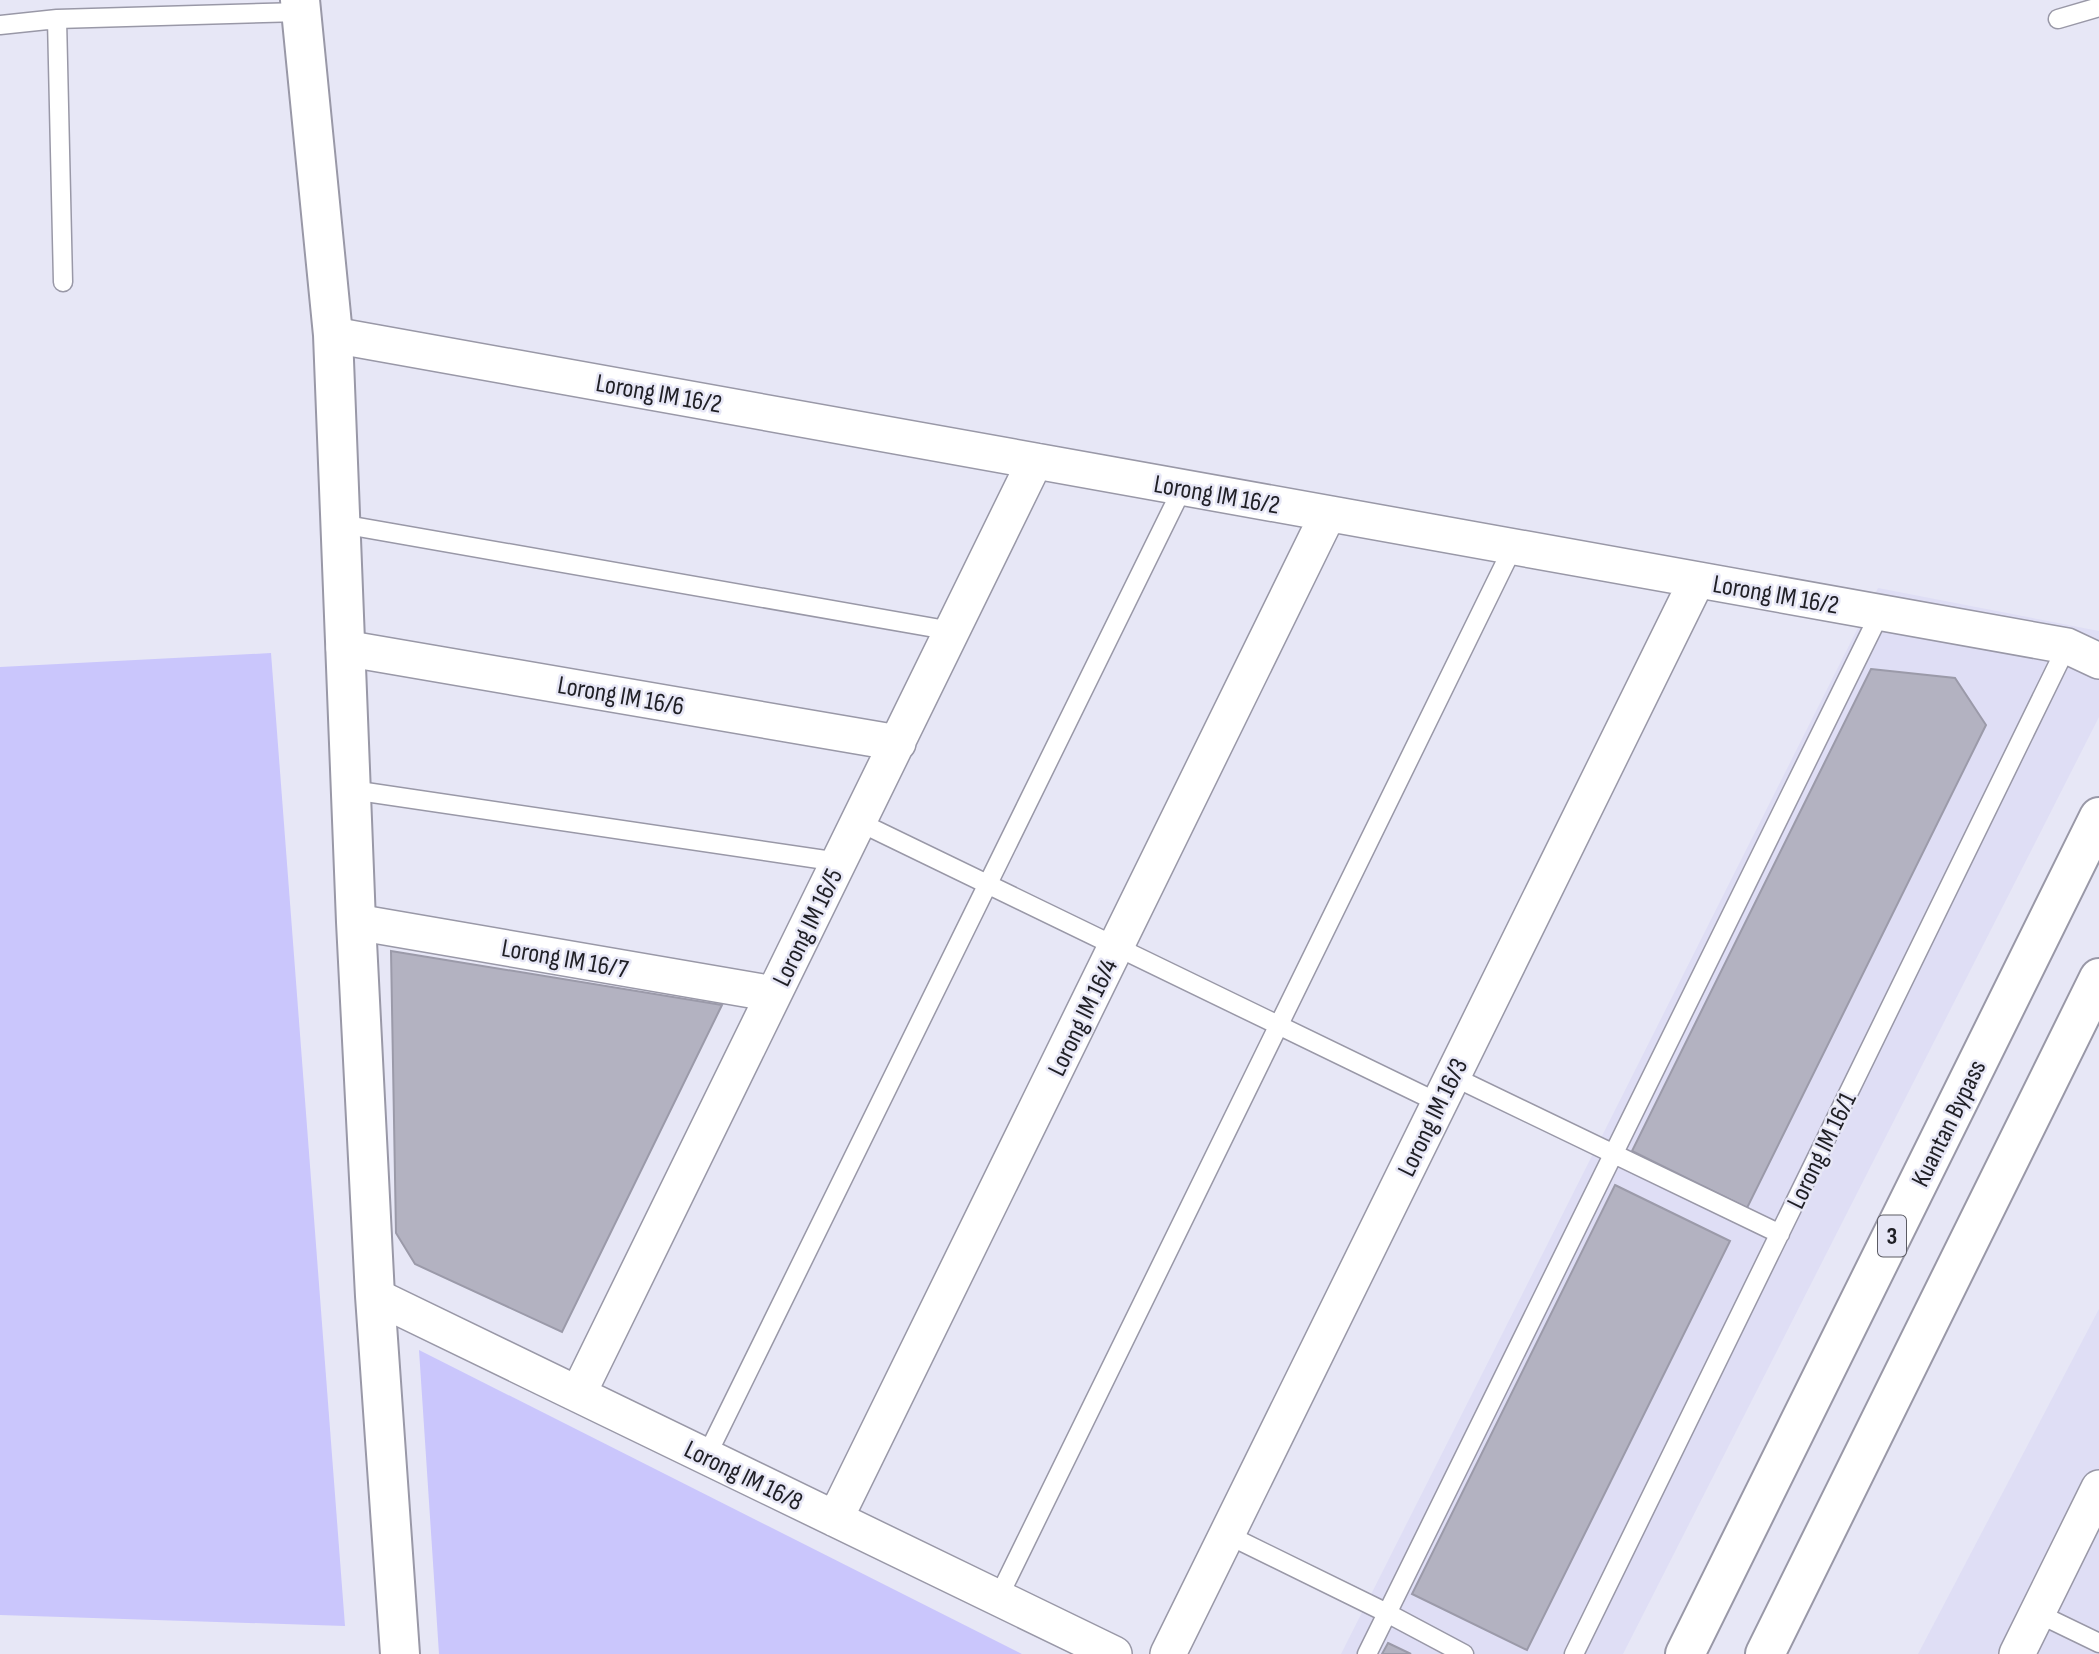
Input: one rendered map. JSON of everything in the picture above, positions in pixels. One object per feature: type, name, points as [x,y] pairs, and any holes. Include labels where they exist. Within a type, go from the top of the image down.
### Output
[{"type":"main road","points":[[300,6],[333,335],[355,922],[375,1296],[400,1654]]},
{"type":"main road","name":"Kuantan Bypass","points":[[1685,1654],[2099,817]]},
{"type":"main road","points":[[1765,1654],[2099,978]]},
{"type":"street","name":"Lorong IM 16/2","points":[[333,335],[2067,646],[2099,661]]},
{"type":"street","name":"Lorong IM 16/5","points":[[578,1394],[1035,461]]},
{"type":"street","name":"Lorong IM 16/4","points":[[835,1519],[1328,514]]},
{"type":"street","name":"Lorong IM 16/3","points":[[1168,1654],[1697,580]]},
{"type":"street","name":"Lorong IM 16/6","points":[[344,648],[898,743]]},
{"type":"street","name":"Lorong IM 16/7","points":[[355,922],[774,994]]},
{"type":"street","name":"Lorong IM 16/8","points":[[375,1296],[1114,1654]]},
{"type":"street","points":[[2017,1654],[2099,1488]]},
{"type":"lane","points":[[0,25],[57,19],[300,6]]},
{"type":"lane","points":[[2058,19],[2099,7]]},
{"type":"lane","points":[[57,19],[63,282]]},
{"type":"lane","points":[[706,1457],[1183,487]]},
{"type":"lane","points":[[341,524],[952,631]]},
{"type":"lane","points":[[998,1598],[1514,547]]},
{"type":"lane","points":[[1367,1654],[1880,613]]},
{"type":"lane","name":"Lorong IM 16/1","points":[[1574,1654],[2067,646]]},
{"type":"lane","points":[[352,790],[839,862]]},
{"type":"lane","points":[[859,822],[1279,1025],[1613,1153],[1780,1234]]},
{"type":"lane","points":[[1226,1534],[1464,1654]]},
{"type":"lane","points":[[2037,1613],[2099,1643]]},
{"type":"shaded area","points":[[1878,588],[2099,631],[2099,717],[1623,1654],[1341,1654]]},
{"type":"shaded area","points":[[271,653],[345,1626],[0,1615],[0,667]]},
{"type":"shaded area","points":[[2099,1309],[2099,1654],[1918,1654]]},
{"type":"shaded area","points":[[419,1350],[1022,1654],[439,1654]]},
{"type":"building","points":[[1871,669],[1955,678],[1986,725],[1747,1208],[1632,1151]]},
{"type":"building","points":[[391,951],[722,1005],[562,1332],[415,1264],[396,1233]]},
{"type":"building","points":[[1615,1185],[1730,1241],[1527,1650],[1412,1594]]},
{"type":"building","points":[[1388,1643],[1411,1654],[1382,1654]]}]
